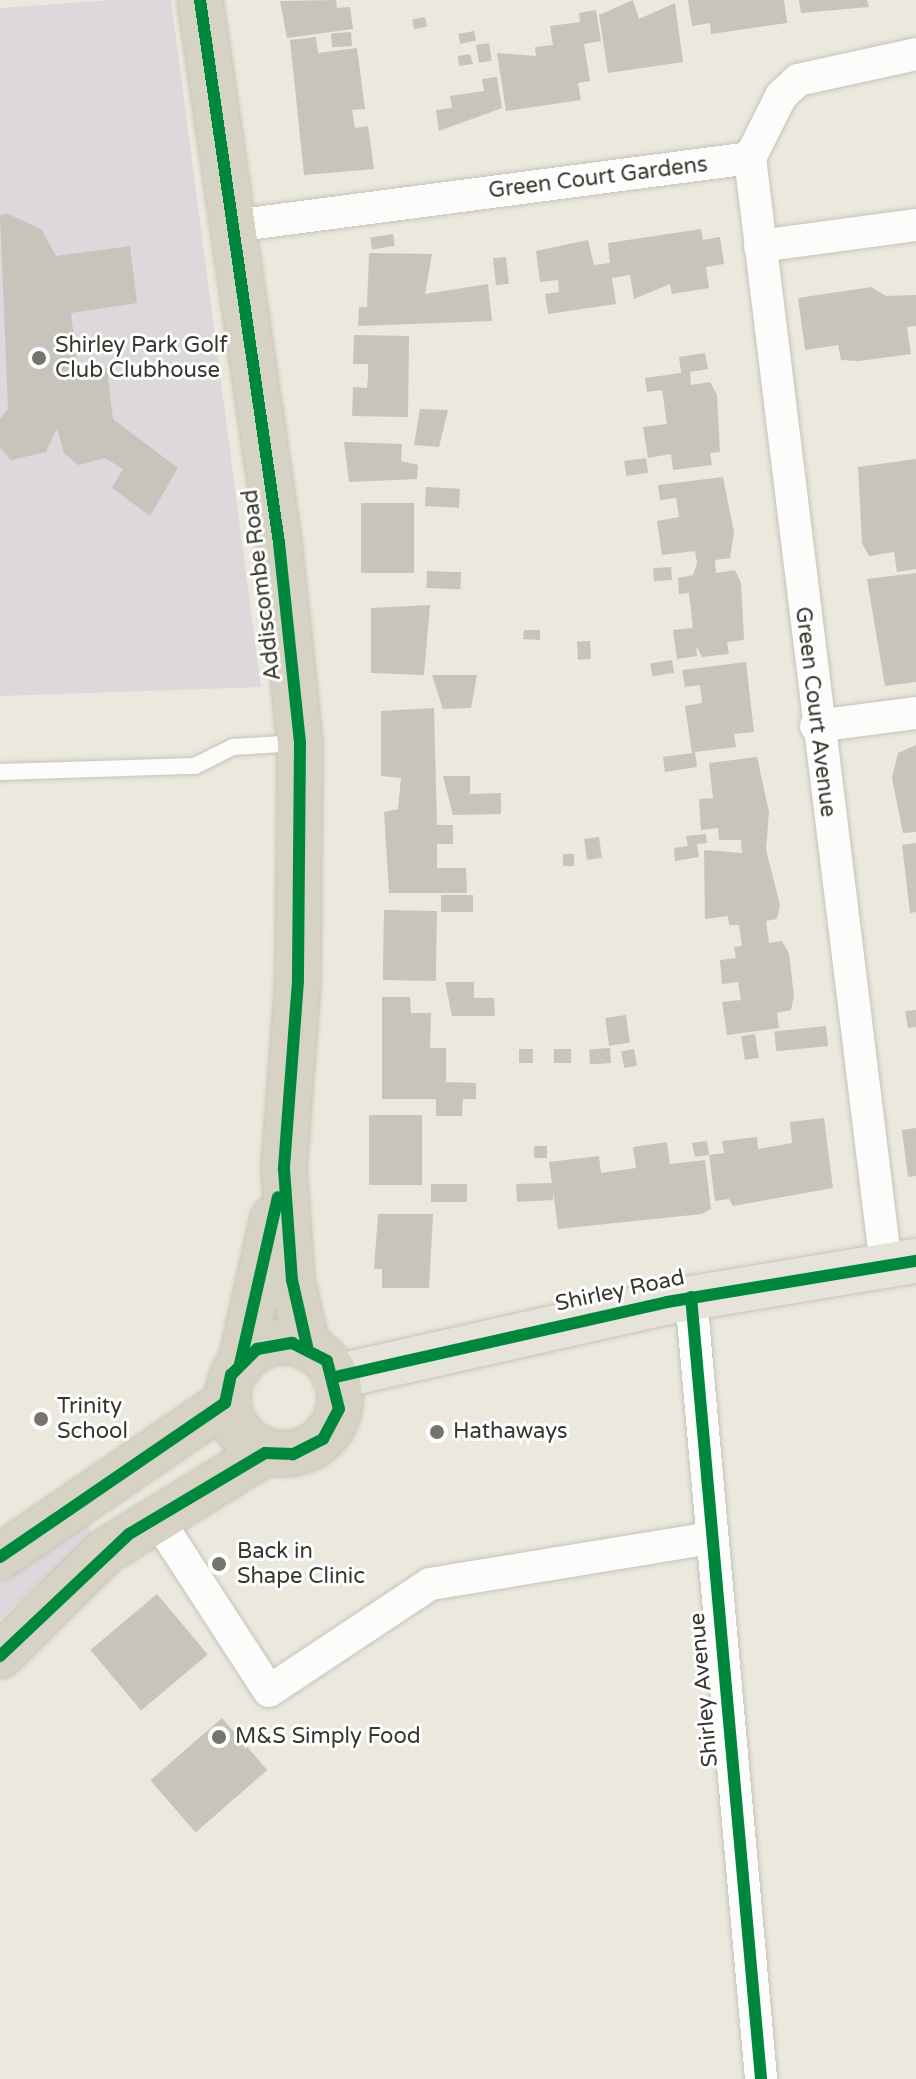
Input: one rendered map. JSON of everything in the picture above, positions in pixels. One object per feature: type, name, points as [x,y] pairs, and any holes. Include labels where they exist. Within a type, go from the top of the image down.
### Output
[{"type":"highway","name":"Addiscombe Road","points":[[200,0],[233,226],[300,743],[298,981],[284,1169],[292,1280],[321,1362]]},
{"type":"highway","name":"Addiscombe Road","points":[[232,1384],[284,1169]]},
{"type":"highway","points":[[0,1557],[232,1384],[276,1343],[321,1362],[339,1409],[323,1439],[293,1454],[265,1453],[156,1517],[82,1572],[0,1656]]},
{"type":"highway","points":[[232,1384],[245,1438],[265,1453]]},
{"type":"main road","name":"Shirley Road","points":[[321,1362],[901,1263]]},
{"type":"street","points":[[750,158],[781,96],[798,80],[916,54]]},
{"type":"street","name":"Green Court Gardens","points":[[233,226],[750,158]]},
{"type":"street","name":"Green Court Avenue","points":[[750,158],[816,726],[901,1263]]},
{"type":"street","points":[[760,246],[916,225]]},
{"type":"street","points":[[816,726],[916,713]]},
{"type":"street","name":"Shirley Avenue","points":[[691,1297],[710,1538],[761,2079]]},
{"type":"street","points":[[156,1517],[269,1691],[430,1584],[710,1538]]},
{"type":"lane","points":[[0,772],[195,766],[233,747],[300,743]]},
{"type":"shaded area","points":[[112,0],[171,0],[261,687],[0,696],[0,8]]},
{"type":"shaded area","points":[[86,1522],[94,1536],[0,1619],[0,1582]]},
{"type":"building","points":[[336,0],[337,8],[350,7],[353,29],[287,38],[280,1]]},
{"type":"building","points":[[633,0],[639,19],[675,3],[683,62],[608,73],[599,15]]},
{"type":"building","points":[[688,0],[784,0],[787,23],[711,34],[710,23],[692,26]]},
{"type":"building","points":[[799,0],[867,0],[869,7],[801,13]]},
{"type":"building","points":[[596,10],[601,41],[584,44],[590,81],[578,83],[581,100],[506,111],[497,53],[536,56],[535,47],[553,45],[550,26],[580,22],[579,13]]},
{"type":"building","points":[[425,17],[427,27],[414,29],[412,19]]},
{"type":"building","points":[[474,31],[476,41],[460,44],[458,34]]},
{"type":"building","points":[[351,32],[352,46],[332,47],[331,33]]},
{"type":"building","points":[[316,37],[318,53],[357,48],[365,109],[352,110],[355,128],[368,126],[374,169],[304,175],[290,40]]},
{"type":"building","points":[[489,43],[492,61],[479,63],[476,45]]},
{"type":"building","points":[[470,54],[473,64],[459,66],[458,56]]},
{"type":"building","points":[[497,77],[502,108],[439,131],[436,110],[452,108],[450,96],[484,91],[482,79]]},
{"type":"building","name":"Shirley Park Golf Club Clubhouse","points":[[8,214],[41,229],[56,256],[130,246],[137,303],[71,313],[78,371],[107,368],[113,419],[178,468],[150,516],[112,488],[123,469],[105,458],[78,465],[64,453],[57,428],[46,452],[11,460],[0,448],[0,419],[8,409],[0,215]]},
{"type":"building","points":[[701,229],[703,240],[720,237],[724,264],[706,267],[709,288],[672,294],[670,284],[634,299],[630,275],[612,278],[616,304],[548,314],[545,294],[559,292],[558,280],[540,282],[536,251],[588,240],[594,265],[610,263],[608,243]]},
{"type":"building","points":[[393,234],[395,246],[372,249],[370,238]]},
{"type":"building","points":[[369,253],[432,254],[425,294],[488,284],[492,321],[358,326],[359,307],[367,307]]},
{"type":"building","points":[[506,257],[509,284],[496,285],[493,258]]},
{"type":"building","points":[[871,287],[886,296],[916,295],[916,326],[907,327],[911,354],[859,361],[841,360],[838,345],[805,350],[798,298]]},
{"type":"building","points":[[354,335],[409,336],[408,417],[352,416],[353,387],[367,388],[368,376],[368,364],[353,364]]},
{"type":"building","points":[[705,353],[708,369],[690,372],[691,385],[710,382],[717,395],[720,452],[710,453],[712,465],[673,470],[671,454],[648,458],[643,427],[667,424],[662,390],[647,392],[645,378],[681,373],[679,357]]},
{"type":"building","points":[[420,409],[448,410],[439,447],[414,445]]},
{"type":"building","points":[[344,442],[402,444],[401,461],[418,465],[417,479],[349,482]]},
{"type":"building","points":[[646,458],[648,473],[626,476],[624,461]]},
{"type":"building","points":[[916,459],[916,569],[897,572],[894,552],[869,556],[862,543],[858,467]]},
{"type":"building","points":[[723,477],[734,532],[730,558],[715,560],[716,573],[735,570],[741,583],[744,640],[727,642],[729,654],[702,657],[696,646],[697,656],[677,659],[673,630],[693,628],[689,593],[679,594],[678,578],[693,575],[697,563],[695,551],[662,555],[657,521],[679,517],[676,498],[660,500],[658,485]]},
{"type":"building","points":[[426,487],[460,489],[459,508],[425,506]]},
{"type":"building","points":[[361,503],[414,503],[414,573],[361,573]]},
{"type":"building","points":[[671,567],[672,580],[654,581],[653,568]]},
{"type":"building","points":[[427,571],[461,572],[460,589],[426,588]]},
{"type":"building","points":[[916,573],[916,682],[885,686],[867,579]]},
{"type":"building","points":[[430,605],[424,675],[371,673],[371,608]]},
{"type":"building","points":[[524,630],[540,630],[540,640],[523,639]]},
{"type":"building","points":[[590,641],[591,659],[578,660],[577,642]]},
{"type":"building","points":[[672,660],[674,673],[652,676],[650,663]]},
{"type":"building","points":[[746,662],[754,732],[734,734],[736,747],[695,752],[697,767],[665,772],[663,757],[692,753],[685,706],[702,703],[700,685],[685,687],[682,670]]},
{"type":"building","points":[[432,675],[477,675],[471,708],[443,709]]},
{"type":"building","points":[[434,708],[437,825],[453,825],[453,844],[437,844],[437,868],[466,868],[467,893],[389,893],[384,812],[398,809],[401,778],[381,776],[381,711]]},
{"type":"building","points":[[916,745],[916,832],[903,833],[892,778],[898,753]]},
{"type":"building","points":[[757,757],[769,812],[766,850],[780,905],[777,919],[766,921],[769,943],[782,941],[789,954],[794,996],[791,1010],[777,1013],[779,1028],[727,1035],[722,1002],[741,1000],[738,982],[722,984],[720,960],[736,958],[734,947],[742,946],[739,925],[729,925],[728,916],[705,919],[704,850],[742,853],[741,840],[719,840],[718,828],[701,830],[699,799],[713,798],[709,763]]},
{"type":"building","points":[[443,776],[470,776],[470,794],[501,793],[501,814],[453,815]]},
{"type":"building","points":[[706,834],[707,843],[697,844],[699,857],[675,861],[674,848],[688,846],[686,836]]},
{"type":"building","points":[[599,837],[602,858],[587,860],[584,839]]},
{"type":"building","points":[[916,843],[916,912],[910,913],[902,845]]},
{"type":"building","points":[[563,854],[574,854],[574,866],[563,866]]},
{"type":"building","points":[[441,895],[473,895],[473,912],[441,912]]},
{"type":"building","points":[[384,910],[437,911],[436,981],[383,980]]},
{"type":"building","points":[[445,982],[474,982],[474,998],[494,998],[495,1016],[452,1016]]},
{"type":"building","points":[[382,997],[410,997],[411,1013],[431,1013],[430,1048],[446,1048],[446,1082],[476,1083],[476,1099],[463,1099],[462,1116],[436,1116],[436,1099],[382,1099]]},
{"type":"building","points":[[916,1010],[916,1027],[908,1028],[905,1011]]},
{"type":"building","points":[[626,1015],[630,1043],[609,1046],[605,1018]]},
{"type":"building","points":[[826,1026],[828,1046],[776,1051],[774,1031]]},
{"type":"building","points":[[755,1034],[759,1058],[745,1060],[741,1036]]},
{"type":"building","points":[[610,1048],[611,1063],[590,1064],[589,1049]]},
{"type":"building","points":[[519,1049],[533,1049],[533,1063],[519,1063]]},
{"type":"building","points":[[554,1049],[571,1049],[571,1063],[554,1063]]},
{"type":"building","points":[[634,1049],[637,1066],[624,1068],[621,1051]]},
{"type":"building","points":[[369,1115],[422,1115],[422,1185],[369,1185]]},
{"type":"building","points":[[824,1118],[833,1188],[733,1206],[729,1199],[715,1201],[709,1155],[724,1153],[722,1141],[757,1137],[758,1149],[792,1143],[790,1122]]},
{"type":"building","points":[[916,1128],[916,1176],[908,1177],[902,1130]]},
{"type":"building","points":[[707,1141],[709,1155],[695,1157],[692,1143]]},
{"type":"building","points":[[667,1142],[670,1164],[705,1160],[711,1209],[702,1214],[558,1229],[553,1191],[553,1200],[517,1202],[516,1184],[552,1183],[549,1162],[599,1156],[601,1173],[636,1168],[633,1147]]},
{"type":"building","points":[[534,1146],[547,1146],[547,1158],[534,1158]]},
{"type":"building","points":[[431,1184],[467,1184],[467,1202],[431,1202]]},
{"type":"building","points":[[378,1214],[433,1214],[429,1288],[382,1288],[382,1269],[374,1269]]},
{"type":"building","points":[[157,1594],[208,1655],[141,1710],[90,1650]]},
{"type":"building","points":[[222,1718],[267,1770],[196,1832],[150,1780]]},
{"type":"cycle path","points":[[200,0],[279,543],[300,743],[298,981],[284,1169],[292,1280],[307,1346]]},
{"type":"cycle path","points":[[240,1364],[278,1197]]},
{"type":"cycle path","points":[[335,1377],[667,1302],[916,1261]]},
{"type":"cycle path","points":[[691,1297],[761,2079]]},
{"type":"cycle path","points":[[0,1557],[225,1403],[231,1375],[257,1349],[292,1343],[327,1361],[339,1409],[323,1439],[293,1454],[265,1453],[129,1534],[0,1656]]},
{"type":"place","name":"Shirley Park Golf Club Clubhouse","points":[[39,358]]},
{"type":"place","name":"Trinity School","points":[[41,1419]]},
{"type":"place","name":"Hathaways","points":[[437,1432]]},
{"type":"place","name":"Back in Shape Clinic","points":[[219,1564]]},
{"type":"place","name":"M&S Simply Food","points":[[219,1737]]}]
